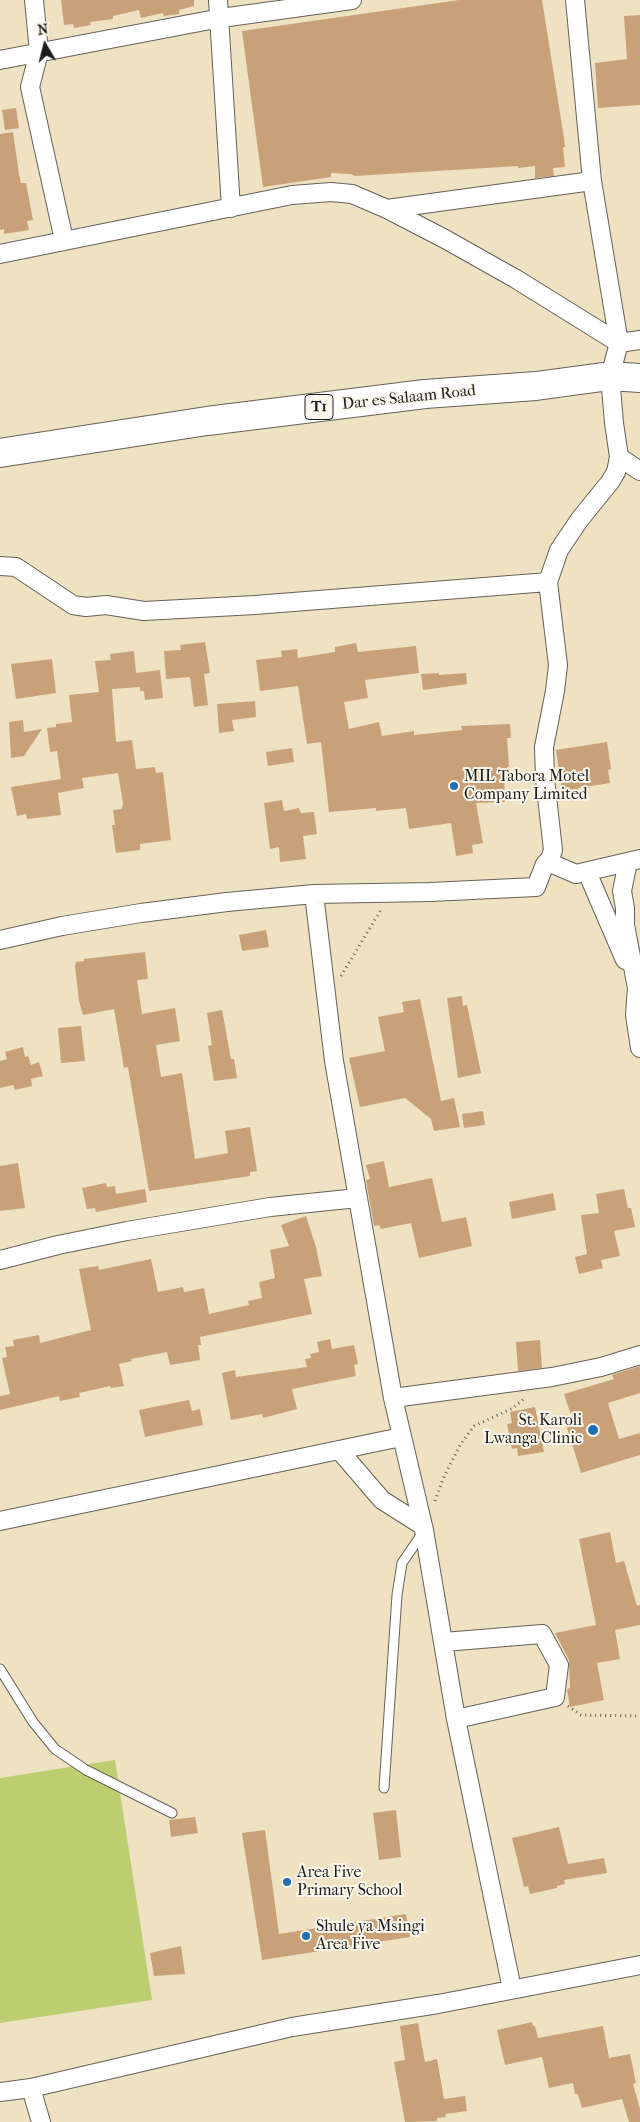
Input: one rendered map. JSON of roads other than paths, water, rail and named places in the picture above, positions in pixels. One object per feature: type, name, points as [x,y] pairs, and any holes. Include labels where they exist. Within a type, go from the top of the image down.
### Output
[{"type":"highway","name":"Dar es Salaam Road","points":[[0,453],[207,421],[425,394],[536,386],[610,376],[640,378]]},
{"type":"street","points":[[34,0],[39,52],[30,87],[64,240]]},
{"type":"street","points":[[218,0],[221,18],[231,208]]},
{"type":"street","points":[[0,60],[221,18],[352,0]]},
{"type":"street","points":[[0,940],[62,926],[227,902],[314,894],[392,893],[536,886],[553,850],[545,779],[544,746],[558,665],[548,582],[559,550],[574,526],[610,482],[616,472],[619,457],[610,376],[619,343],[592,181],[575,0]]},
{"type":"street","points":[[387,209],[592,181]]},
{"type":"street","points":[[0,254],[292,195],[331,192],[352,194],[387,209],[516,279],[619,343],[640,340]]},
{"type":"street","points":[[619,457],[640,471]]},
{"type":"street","points":[[0,566],[16,567],[73,605],[86,607],[106,605],[144,611],[256,605],[548,582]]},
{"type":"street","points":[[548,862],[576,874],[634,860]]},
{"type":"street","points":[[634,860],[622,891],[625,925],[637,988],[640,1048]]},
{"type":"street","points":[[586,872],[637,988]]},
{"type":"street","points":[[314,894],[334,1061],[393,1398],[424,1528],[456,1719],[512,1989]]},
{"type":"street","points":[[0,1260],[58,1245],[127,1231],[270,1207],[358,1198]]},
{"type":"street","points":[[393,1398],[552,1377],[602,1367],[640,1355]]},
{"type":"street","points":[[0,1521],[401,1437]]},
{"type":"street","points":[[339,1450],[382,1500],[424,1528]]},
{"type":"street","points":[[444,1642],[542,1634],[559,1665],[555,1698],[456,1719]]},
{"type":"street","points":[[0,2092],[31,2088],[283,2029],[438,2004],[640,1966]]},
{"type":"street","points":[[31,2088],[41,2122]]},
{"type":"lane","points":[[384,1788],[402,1563],[424,1528]]},
{"type":"lane","points":[[0,1669],[32,1722],[54,1749],[86,1770],[172,1813]]},
{"type":"place","name":"MIL Tabora Motel Company Limited","points":[[454,786]]},
{"type":"place","name":"St. Karoli Lwanga Clinic","points":[[593,1430]]},
{"type":"place","name":"Area Five Primary School","points":[[287,1882]]},
{"type":"place","name":"Shule ya Msingi Area Five","points":[[306,1936]]}]
